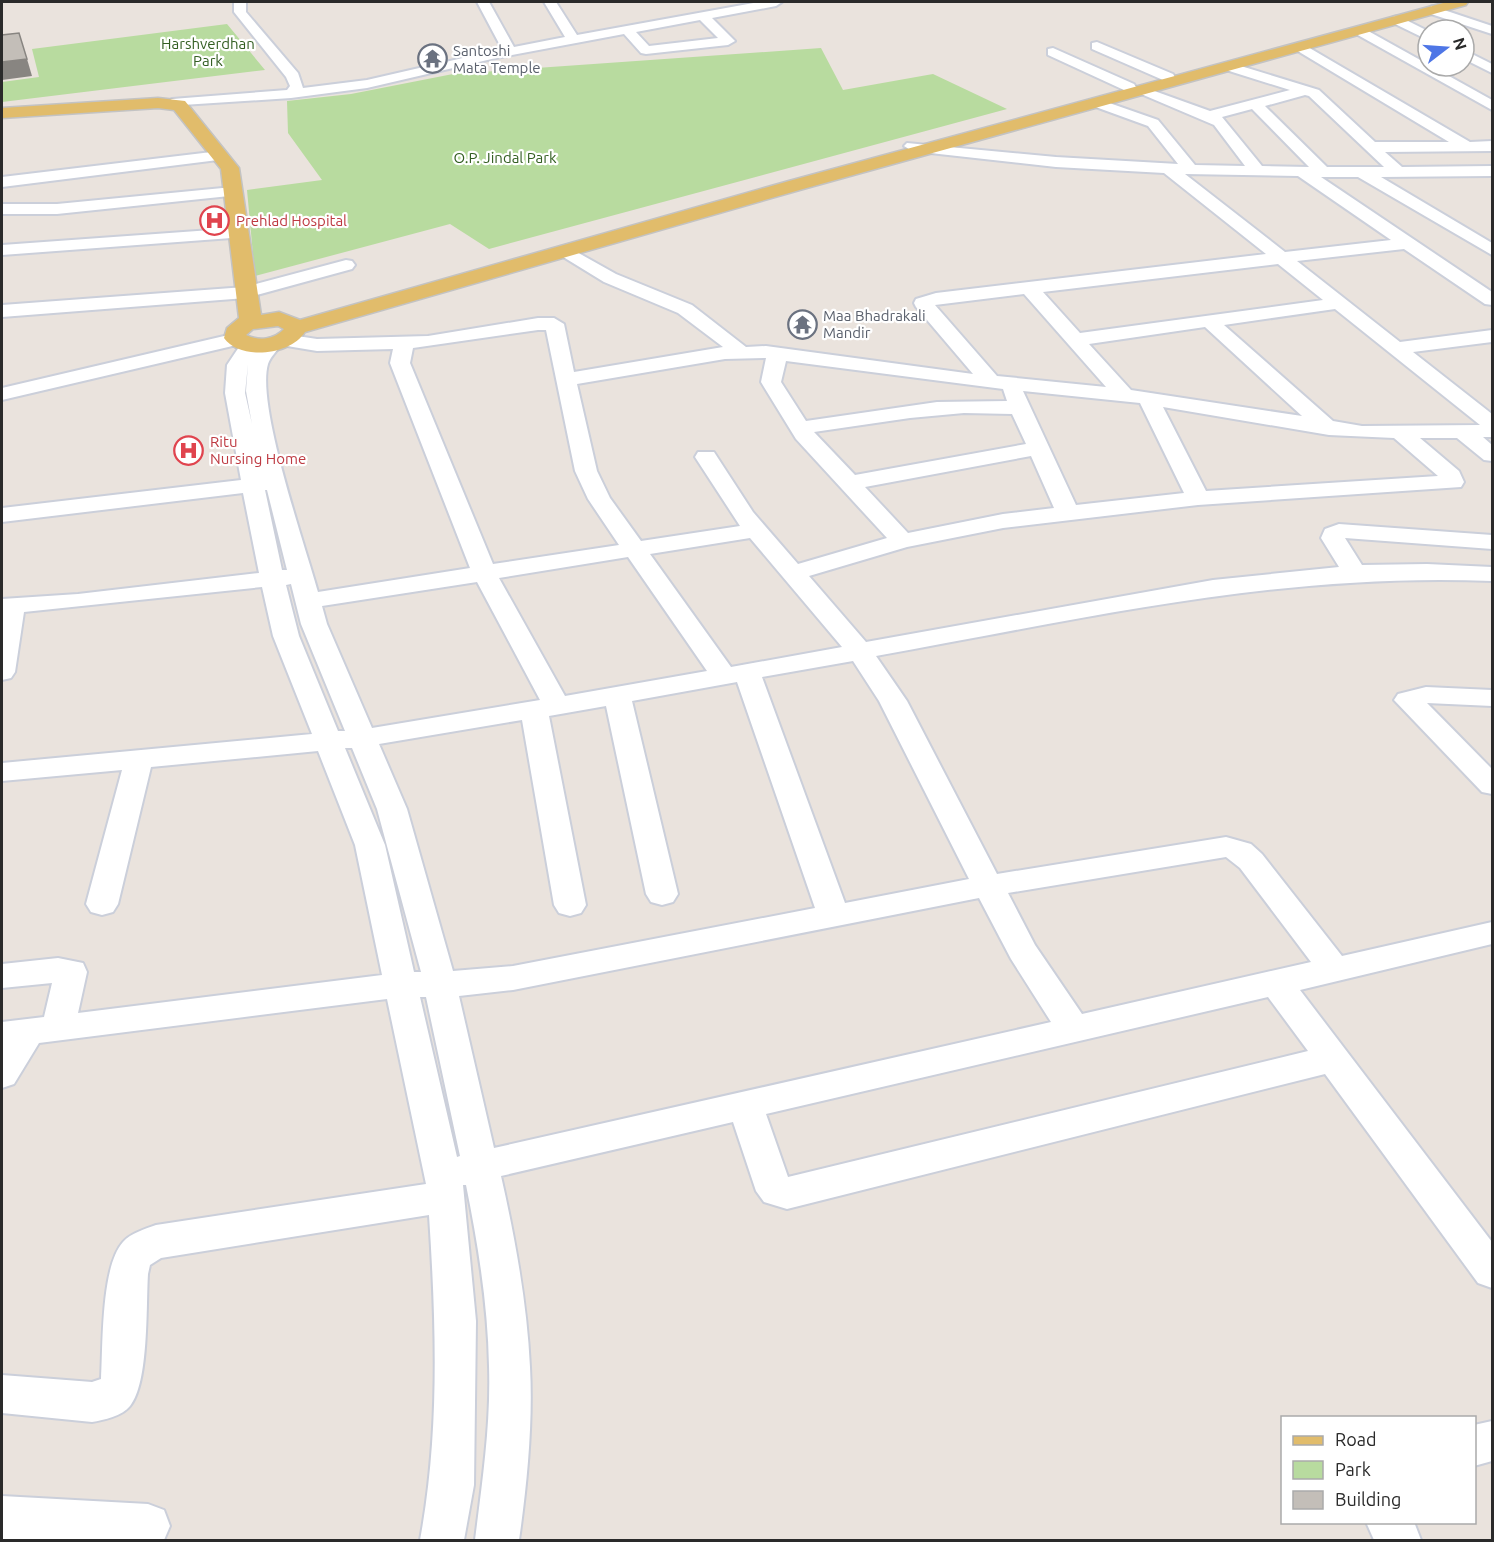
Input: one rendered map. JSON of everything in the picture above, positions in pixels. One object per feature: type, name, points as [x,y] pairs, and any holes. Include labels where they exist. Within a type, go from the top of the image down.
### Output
[{"type":"main road","points":[[268,334],[922,148],[1098,103],[1168,77],[1435,6],[1461,2]]},
{"type":"main road","points":[[268,334],[922,148],[1135,89],[1231,67],[1360,31],[1435,6]]},
{"type":"main road","points":[[2,113],[172,103],[179,105],[230,168],[246,292],[268,334]]},
{"type":"street","points":[[240,2],[239,8],[242,16],[296,81],[296,90],[291,94]]},
{"type":"street","points":[[483,2],[510,52]]},
{"type":"street","points":[[549,2],[573,39]]},
{"type":"street","points":[[172,103],[291,94],[367,84],[573,39],[702,15],[726,5],[776,2]]},
{"type":"street","points":[[1435,6],[1492,30]]},
{"type":"street","points":[[626,29],[646,50],[728,42],[702,15]]},
{"type":"street","points":[[1398,20],[1416,30]]},
{"type":"street","points":[[1360,31],[1492,106]]},
{"type":"street","points":[[1096,46],[1168,77]]},
{"type":"street","points":[[1301,47],[1467,146]]},
{"type":"street","points":[[1053,52],[1135,89],[1210,116],[1218,122],[1258,172]]},
{"type":"street","points":[[1485,61],[1492,69]]},
{"type":"street","points":[[1231,67],[1307,90],[1321,98],[1398,172]]},
{"type":"street","points":[[1210,116],[1307,90]]},
{"type":"street","points":[[1098,103],[1153,123],[1190,169]]},
{"type":"street","points":[[1255,104],[1324,172]]},
{"type":"street","points":[[1371,147],[1492,146]]},
{"type":"street","points":[[922,148],[996,156],[1258,172],[1492,171]]},
{"type":"street","points":[[2,182],[220,156]]},
{"type":"street","points":[[1166,167],[1492,424]]},
{"type":"street","points":[[1362,172],[1492,250]]},
{"type":"street","points":[[1304,173],[1492,300]]},
{"type":"street","points":[[2,209],[73,207],[233,192]]},
{"type":"street","points":[[63,245],[73,207]]},
{"type":"street","points":[[2,250],[239,233]]},
{"type":"street","points":[[1068,513],[1020,408],[999,382],[923,303],[927,300],[1407,243]]},
{"type":"street","points":[[566,251],[610,278],[685,309],[741,352]]},
{"type":"street","points":[[2,311],[246,292],[346,265]]},
{"type":"street","points":[[1030,289],[1124,395]]},
{"type":"street","points":[[1075,339],[1338,303]]},
{"type":"street","points":[[1209,321],[1329,429]]},
{"type":"street","points":[[2,394],[268,334],[317,345],[404,343],[453,340],[538,324],[554,324],[586,471],[599,499],[634,549],[735,673],[834,916]]},
{"type":"street","points":[[268,334],[237,365],[235,393],[294,585],[314,624],[392,809],[440,983],[496,1239],[510,1367],[505,1476],[497,1540]]},
{"type":"street","points":[[1395,348],[1492,336]]},
{"type":"street","points":[[404,343],[400,363],[484,572],[546,708],[570,905]]},
{"type":"street","points":[[567,379],[741,352],[777,354],[840,364],[1148,398],[1329,429],[1402,434],[1492,431]]},
{"type":"street","points":[[777,354],[771,372],[771,382],[800,428],[903,541]]},
{"type":"street","points":[[1148,398],[1198,498]]},
{"type":"street","points":[[800,428],[927,408],[981,406],[1020,408]]},
{"type":"street","points":[[1463,432],[1492,455]]},
{"type":"street","points":[[793,573],[903,541],[951,530],[1068,513],[1198,498],[1454,482],[1451,476],[1402,434]]},
{"type":"street","points":[[850,483],[1038,448]]},
{"type":"street","points":[[705,457],[756,530],[859,650],[893,701],[1022,951],[1074,1030]]},
{"type":"street","points":[[2,514],[264,484]]},
{"type":"street","points":[[2,672],[7,605],[484,572],[756,530]]},
{"type":"street","points":[[1355,573],[1333,538],[1334,534],[1339,531],[1492,542]]},
{"type":"street","points":[[2,772],[362,738],[617,696],[859,650],[1213,588],[1355,573],[1427,571],[1492,574]]},
{"type":"street","points":[[294,585],[286,636],[370,845],[445,1185],[456,1321],[452,1485],[442,1540]]},
{"type":"street","points":[[1492,698],[1426,695],[1408,700],[1492,784]]},
{"type":"street","points":[[617,696],[662,894]]},
{"type":"street","points":[[102,904],[139,759]]},
{"type":"street","points":[[29,1032],[402,985],[471,983],[513,978],[988,886],[1210,848],[1240,851],[1251,861],[1335,970]]},
{"type":"street","points":[[2,1394],[92,1402],[104,1401],[116,1395],[121,1383],[128,1274],[132,1258],[141,1248],[156,1242],[445,1185],[480,1167],[1492,933]]},
{"type":"street","points":[[2,976],[58,970],[71,972],[2,1074]]},
{"type":"street","points":[[1277,984],[1333,1058],[1480,1235],[1492,1271]]},
{"type":"street","points":[[746,1106],[769,1179],[777,1191],[787,1193],[1333,1058]]},
{"type":"street","points":[[1476,1445],[1492,1441]]},
{"type":"street","points":[[2,1518],[148,1526]]},
{"type":"street","points":[[1389,1524],[1399,1540]]},
{"type":"green space","name":"Harshverdhan Park","points":[[227,24],[265,70],[2,102],[2,82],[39,77],[32,49]]},
{"type":"green space","name":"O.P. Jindal Park","points":[[821,48],[843,90],[933,74],[1007,109],[489,249],[450,224],[255,276],[247,190],[322,180],[288,133],[287,101],[351,94],[453,74]]},
{"type":"building","points":[[19,33],[27,59],[2,62],[2,35]]},
{"type":"place","name":"Santoshi Mata Temple","points":[[432,59]]},
{"type":"place","name":"Prehlad Hospital","points":[[215,220]]},
{"type":"place","name":"Maa Bhadrakali Mandir","points":[[802,324]]},
{"type":"place","name":"Ritu Nursing Home","points":[[189,450]]}]
